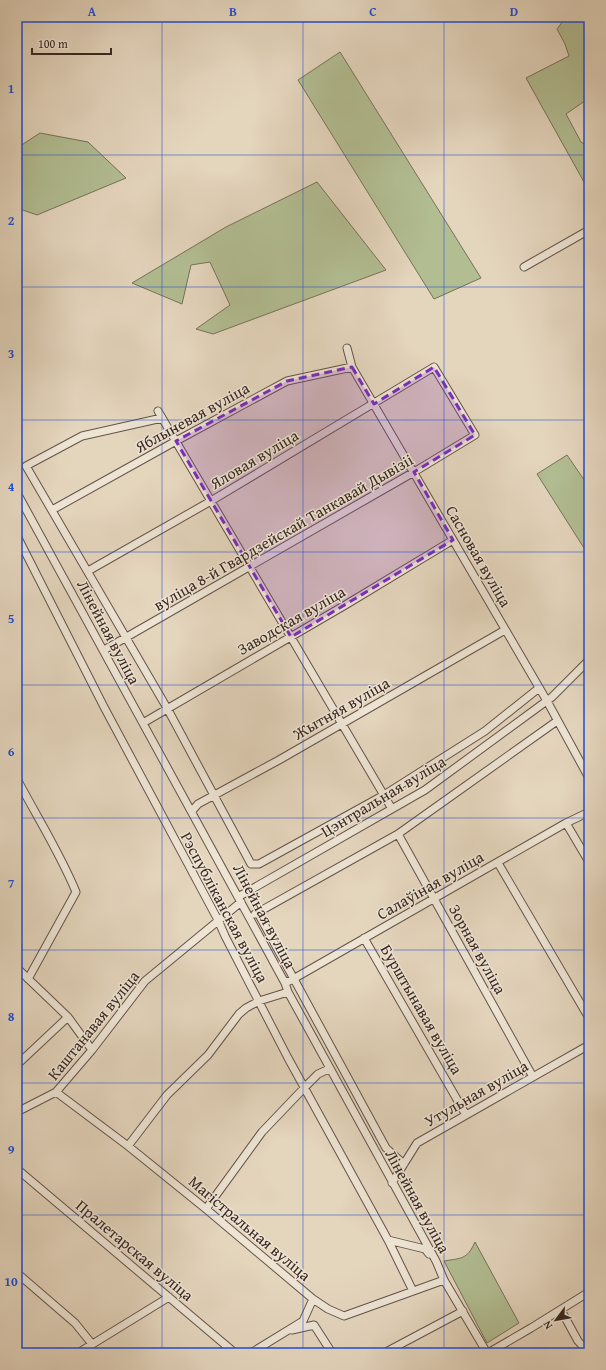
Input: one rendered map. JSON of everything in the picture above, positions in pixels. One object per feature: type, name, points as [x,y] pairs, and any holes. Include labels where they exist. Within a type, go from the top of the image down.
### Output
[{"type":"street","points":[[524,267],[589,230]]},
{"type":"street","name":"Сасновая вуліца","points":[[347,348],[352,367],[547,701],[589,778]]},
{"type":"street","name":"Яблыневая вуліца","points":[[52,510],[287,381],[352,367]]},
{"type":"street","name":"Яловая вуліца","points":[[88,571],[211,501],[434,367],[475,435]]},
{"type":"street","points":[[158,411],[392,809]]},
{"type":"street","points":[[162,418],[82,436],[26,466],[167,708],[251,864],[259,864],[384,795],[485,730],[539,688]]},
{"type":"street","name":"вуліца 8-й Гвардзейскай Танкавай Дывізіі","points":[[104,650],[414,472],[475,435]]},
{"type":"street","name":"Лінейная вуліца","points":[[17,493],[285,983],[288,992],[329,1069],[436,1262],[444,1280],[487,1353]]},
{"type":"street","name":"Рэспубліканская вуліца","points":[[17,536],[104,707],[218,920],[288,1058],[305,1086],[414,1291]]},
{"type":"street","name":"Заводская вуліца","points":[[142,723],[291,637],[453,540]]},
{"type":"street","name":"Жытняя вуліца","points":[[192,812],[198,804],[342,724],[505,630]]},
{"type":"street","name":"Цэнтральная вуліца","points":[[239,900],[425,790],[552,698],[589,660]]},
{"type":"street","points":[[398,834],[557,721]]},
{"type":"street","points":[[17,779],[58,854],[76,892],[28,979]]},
{"type":"street","name":"Салаўіная вуліца","points":[[285,983],[566,823],[589,812]]},
{"type":"street","points":[[566,823],[589,862]]},
{"type":"street","name":"Лінейная вуліца","points":[[398,834],[257,914],[295,978],[386,1148],[404,1164]]},
{"type":"street","name":"Зорная вуліца","points":[[398,834],[533,1076]]},
{"type":"street","points":[[498,863],[589,1018]]},
{"type":"street","name":"Каштанавая вуліца","points":[[17,1112],[56,1092],[92,1050],[145,980],[218,920],[239,900]]},
{"type":"street","name":"Бурштынавая вуліца","points":[[364,938],[466,1115]]},
{"type":"street","points":[[17,968],[68,1017],[92,1050]]},
{"type":"street","points":[[128,1146],[167,1095],[208,1056],[239,1014],[246,1008],[259,1002],[288,992]]},
{"type":"street","points":[[20,1062],[68,1017]]},
{"type":"street","name":"Утульная вуліца","points":[[392,1183],[417,1143],[589,1045]]},
{"type":"street","points":[[206,1209],[262,1132],[305,1086],[318,1074],[329,1069]]},
{"type":"street","name":"Магістральная вуліца","points":[[56,1092],[128,1146],[313,1299],[328,1309],[344,1316],[444,1280]]},
{"type":"street","name":"Пралетарская вуліца","points":[[17,1170],[232,1351]]},
{"type":"street","points":[[388,1240],[425,1249],[436,1262]]},
{"type":"street","points":[[17,1273],[75,1322],[92,1344]]},
{"type":"street","points":[[487,1353],[589,1292]]},
{"type":"street","points":[[78,1353],[169,1297]]},
{"type":"street","points":[[251,1353],[303,1321],[313,1299]]},
{"type":"street","points":[[561,1310],[578,1341],[589,1353]]},
{"type":"street","points":[[384,1353],[463,1311]]},
{"type":"street","points":[[285,1332],[314,1325],[332,1353]]},
{"type":"street","points":[[220,1353],[232,1351]]},
{"type":"highlighted area","points":[[352,367],[374,404],[434,367],[475,435],[414,472],[453,540],[291,637],[176,441],[287,381]]},
{"type":"green space","points":[[566,17],[589,17],[589,98],[566,114],[581,142],[589,147],[589,191],[526,78],[569,56],[565,44],[557,29]]},
{"type":"green space","points":[[340,52],[481,278],[434,299],[298,80]]},
{"type":"green space","points":[[40,133],[88,142],[126,178],[37,215],[17,208],[17,148]]},
{"type":"green space","points":[[317,182],[386,270],[213,334],[196,329],[230,305],[210,262],[191,265],[182,304],[132,283],[226,227]]},
{"type":"green space","points":[[567,455],[589,487],[589,556],[537,474]]},
{"type":"green space","points":[[475,1242],[519,1323],[487,1343],[444,1261],[463,1257],[469,1252]]}]
